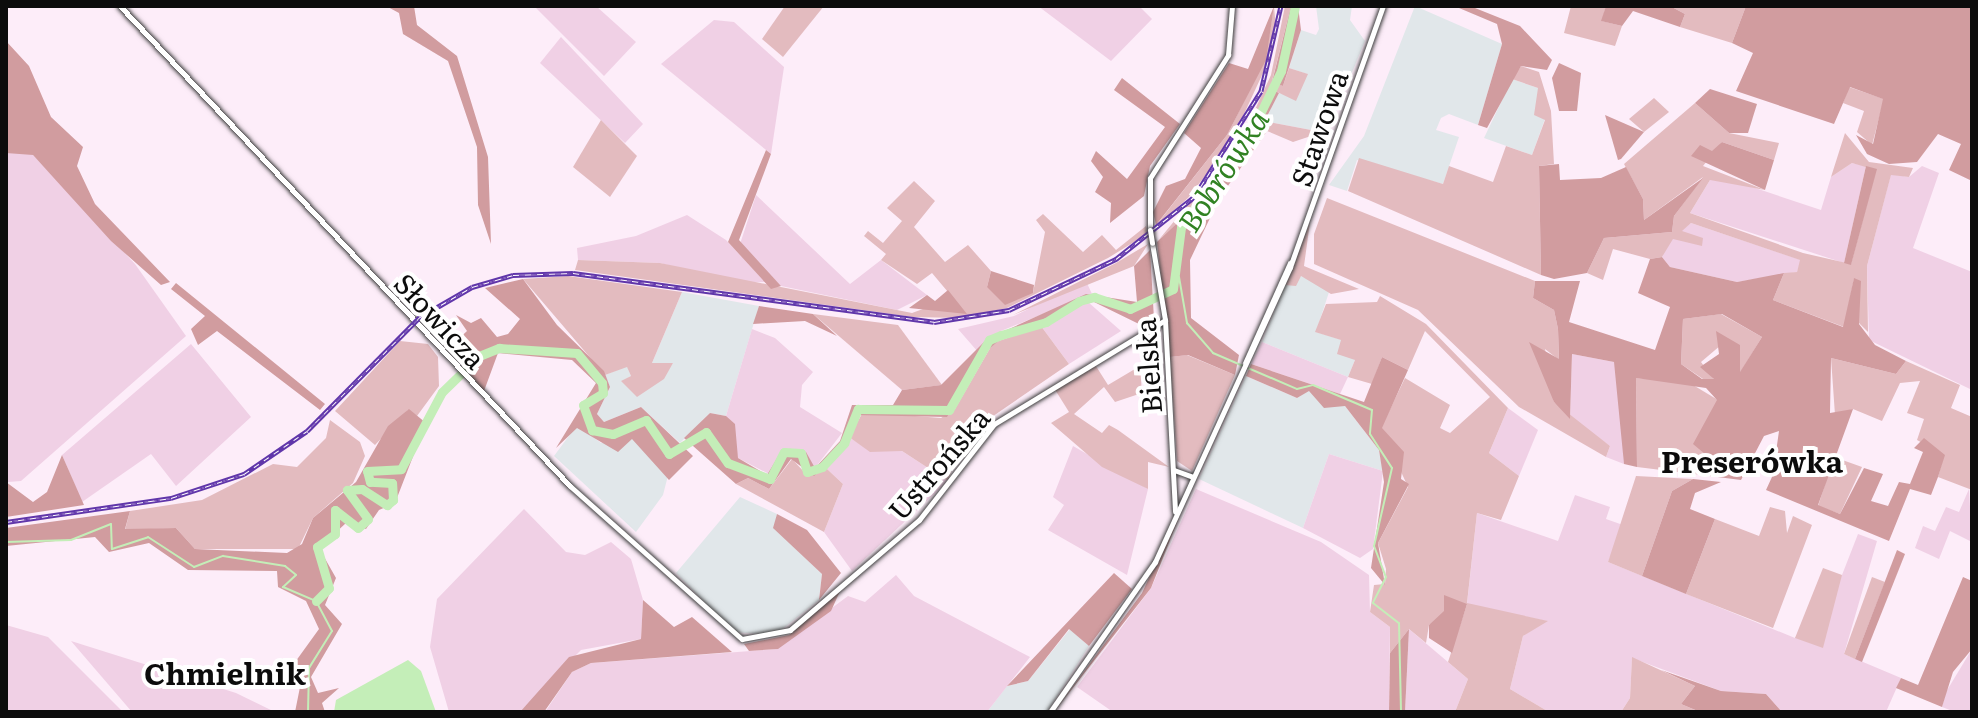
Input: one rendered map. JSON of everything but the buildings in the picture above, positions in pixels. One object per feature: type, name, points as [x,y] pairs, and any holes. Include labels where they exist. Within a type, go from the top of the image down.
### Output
[{"type":"street","name":"Słowicza","points":[[120,6],[570,486],[733,634],[750,640]]},
{"type":"street","name":"Bielska","points":[[1050,712],[1148,575],[1175,515],[1165,320],[1150,230],[1150,178],[1228,55],[1232,6]]},
{"type":"street","name":"Stawowa","points":[[1245,364],[1290,263],[1383,6]]},
{"type":"street","name":"Stawowa","points":[[1245,364],[1262,319],[1290,263]]},
{"type":"street","points":[[1260,335],[1262,319]]},
{"type":"street","name":"Ustrońska","points":[[750,640],[790,630],[919,520],[975,446],[1017,406],[1165,320]]},
{"type":"street","points":[[1175,515],[1245,364]]},
{"type":"street","points":[[1174,470],[1193,477]]},
{"type":"shaded area","points":[[386,6],[414,6],[417,25],[457,56],[488,157],[491,244],[478,205],[477,147],[448,61],[403,34],[399,13]]},
{"type":"shaded area","points":[[534,6],[596,6],[636,42],[604,76]]},
{"type":"shaded area","points":[[785,6],[824,6],[783,57],[762,39]]},
{"type":"shaded area","points":[[1038,6],[1139,6],[1152,19],[1111,61]]},
{"type":"shaded area","points":[[1274,6],[1276,29],[1269,60],[1231,142],[1188,198],[1154,228],[1227,135],[1265,60]]},
{"type":"shaded area","points":[[1274,6],[1266,60],[1227,135],[1156,225],[1153,212],[1166,186],[1185,179],[1201,148],[1184,133],[1229,63],[1248,69]]},
{"type":"shaded area","points":[[1285,6],[1291,6],[1272,81],[1283,86],[1289,68],[1308,74],[1296,101],[1271,89],[1213,189],[1157,242],[1241,140],[1271,75]]},
{"type":"shaded area","points":[[1291,6],[1298,6],[1301,30],[1283,86],[1272,82]]},
{"type":"shaded area","points":[[1316,6],[1352,6],[1350,20],[1365,41],[1327,133],[1264,121],[1279,93],[1295,96],[1307,74],[1289,68],[1301,30],[1316,35],[1319,29]]},
{"type":"shaded area","points":[[1415,6],[1502,44],[1478,125],[1449,114],[1441,118],[1436,130],[1459,137],[1443,184],[1357,160],[1347,191],[1329,185],[1364,136]]},
{"type":"shaded area","points":[[1470,6],[1520,26],[1552,60],[1547,70],[1521,66],[1487,128],[1478,125],[1502,44],[1497,24],[1459,8]]},
{"type":"shaded area","points":[[1571,6],[1606,6],[1602,21],[1622,26],[1615,46],[1564,33]]},
{"type":"shaded area","points":[[1606,6],[1670,6],[1685,14],[1680,27],[1633,11],[1622,26],[1601,21]]},
{"type":"shaded area","points":[[1670,6],[1746,6],[1732,43],[1680,27],[1685,14]]},
{"type":"shaded area","points":[[1746,6],[1972,6],[1972,181],[1949,170],[1961,144],[1938,134],[1917,162],[1889,164],[1867,154],[1856,135],[1873,144],[1883,99],[1850,87],[1834,124],[1736,91],[1753,53],[1732,43]]},
{"type":"shaded area","points":[[714,20],[734,22],[784,67],[771,154],[661,64]]},
{"type":"shaded area","points":[[561,37],[643,124],[625,143],[540,63]]},
{"type":"shaded area","points":[[6,41],[29,66],[51,117],[83,147],[77,166],[95,204],[170,282],[161,285],[111,241],[33,155],[6,153]]},
{"type":"shaded area","points":[[1559,63],[1581,73],[1577,111],[1559,111],[1552,78]]},
{"type":"shaded area","points":[[1521,66],[1539,72],[1551,111],[1554,164],[1539,166],[1541,275],[1348,191],[1359,158],[1443,184],[1449,166],[1493,182],[1506,146],[1532,155],[1545,120],[1534,115],[1538,88],[1512,79]]},
{"type":"shaded area","points":[[1122,78],[1180,124],[1150,166],[1144,196],[1110,223],[1111,203],[1095,192],[1103,177],[1091,161],[1096,151],[1127,179],[1165,127],[1114,90]]},
{"type":"shaded area","points":[[1512,79],[1538,88],[1545,119],[1532,155],[1484,138]]},
{"type":"shaded area","points":[[1849,87],[1884,99],[1872,145],[1857,132],[1864,111],[1843,103]]},
{"type":"shaded area","points":[[1271,89],[1279,93],[1263,124],[1267,131],[1220,197],[1190,260],[1191,318],[1239,355],[1235,375],[1188,355],[1170,357],[1157,242],[1213,189]]},
{"type":"shaded area","points":[[1710,89],[1757,104],[1748,133],[1729,133],[1695,103]]},
{"type":"shaded area","points":[[1654,98],[1669,112],[1644,132],[1629,119]]},
{"type":"shaded area","points":[[1695,103],[1729,133],[1779,143],[1774,160],[1722,142],[1703,166],[1765,190],[1710,180],[1690,213],[1803,253],[1851,264],[1876,170],[1852,163],[1831,177],[1845,133],[1869,162],[1913,168],[1909,177],[1891,175],[1867,266],[1868,332],[1859,323],[1854,279],[1844,327],[1773,300],[1784,273],[1797,272],[1800,260],[1691,223],[1682,231],[1703,238],[1702,246],[1673,239],[1662,257],[1650,259],[1613,249],[1603,280],[1587,273],[1604,238],[1672,232],[1674,216],[1703,177],[1644,220],[1643,199],[1624,164]]},
{"type":"shaded area","points":[[1605,115],[1644,132],[1618,160]]},
{"type":"shaded area","points":[[601,120],[637,156],[610,197],[573,167]]},
{"type":"shaded area","points":[[1264,121],[1327,133],[1330,145],[1311,136],[1293,142],[1267,131]]},
{"type":"shaded area","points":[[1722,142],[1774,160],[1765,190],[1691,156],[1700,145],[1712,151]]},
{"type":"shaded area","points":[[19,150],[33,155],[135,264],[186,336],[21,481],[8,482],[6,153]]},
{"type":"shaded area","points":[[766,150],[771,154],[739,240],[781,286],[771,289],[728,242]]},
{"type":"shaded area","points":[[1852,163],[1866,166],[1844,263],[1690,213],[1710,180],[1722,177],[1821,210],[1831,177]]},
{"type":"shaded area","points":[[1559,164],[1560,180],[1601,178],[1626,167],[1643,199],[1644,220],[1703,178],[1674,216],[1672,232],[1604,238],[1587,273],[1554,279],[1541,275],[1539,166]]},
{"type":"shaded area","points":[[1866,166],[1877,169],[1851,265],[1844,263]]},
{"type":"shaded area","points":[[1922,166],[1939,173],[1913,248],[1972,272],[1972,390],[1869,340],[1867,266],[1891,174],[1909,177]]},
{"type":"shaded area","points":[[914,181],[935,201],[914,227],[945,262],[968,245],[991,271],[987,287],[1033,293],[1045,232],[1036,220],[1043,214],[1083,252],[1102,235],[1116,250],[1146,226],[1147,234],[1108,258],[1007,308],[959,318],[913,317],[575,270],[578,260],[660,263],[912,313],[953,298],[932,273],[917,284],[881,260],[886,254],[864,236],[868,231],[883,243],[902,221],[887,208]]},
{"type":"shaded area","points":[[756,195],[850,284],[881,260],[927,295],[897,310],[781,286],[740,244]]},
{"type":"shaded area","points":[[1327,198],[1535,281],[1533,298],[1554,310],[1558,329],[1559,360],[1545,349],[1554,402],[1610,446],[1606,457],[1519,407],[1418,310],[1314,264],[1314,234]]},
{"type":"shaded area","points":[[687,215],[726,240],[765,282],[733,283],[660,263],[578,260],[577,248],[636,236]]},
{"type":"shaded area","points":[[1310,222],[1304,266],[1359,289],[1331,294],[1301,276],[1296,286],[1285,285]]},
{"type":"shaded area","points":[[1691,223],[1801,260],[1797,272],[1737,282],[1670,267],[1662,257],[1669,240]]},
{"type":"shaded area","points":[[1148,244],[1134,266],[1013,315],[1116,263]]},
{"type":"shaded area","points":[[1150,250],[1154,319],[1141,325],[1092,301],[1003,337],[983,354],[947,417],[856,415],[845,447],[814,476],[791,459],[769,489],[748,478],[736,484],[684,438],[710,413],[726,416],[735,424],[738,458],[767,475],[782,450],[806,452],[815,468],[840,441],[852,405],[893,405],[902,390],[941,385],[987,339],[1086,294],[1137,302],[1134,266]]},
{"type":"shaded area","points":[[1662,257],[1670,267],[1737,282],[1784,273],[1773,300],[1843,327],[1854,278],[1861,281],[1859,324],[1875,345],[1906,361],[1896,374],[1831,358],[1830,413],[1853,409],[1818,505],[1840,514],[1864,468],[1883,474],[1871,501],[1888,506],[1899,482],[1910,484],[1923,452],[1914,448],[1924,438],[1945,455],[1938,477],[1931,495],[1910,489],[1889,541],[1766,490],[1782,455],[1776,452],[1779,431],[1764,436],[1741,480],[1702,475],[1705,454],[1693,444],[1717,400],[1706,388],[1636,378],[1637,467],[1624,464],[1614,362],[1572,354],[1570,419],[1554,402],[1529,342],[1559,359],[1554,310],[1533,298],[1535,281],[1580,281],[1569,322],[1655,350],[1670,307],[1638,293],[1650,259]],"holes":[[[1722,314],[1762,337],[1740,372],[1740,345],[1716,331],[1719,354],[1700,367],[1714,379],[1702,379],[1681,364],[1683,319]]]},
{"type":"shaded area","points":[[991,271],[1034,285],[1033,293],[1005,305],[987,287]]},
{"type":"shaded area","points":[[568,276],[682,292],[652,363],[673,363],[664,379],[637,397],[621,381],[631,376],[627,367],[605,375],[523,279]]},
{"type":"shaded area","points":[[1301,276],[1330,289],[1316,332],[1342,340],[1355,360],[1348,377],[1262,342],[1285,285]]},
{"type":"shaded area","points":[[523,279],[557,325],[604,371],[610,387],[597,414],[604,422],[641,407],[693,456],[669,480],[632,439],[618,452],[577,428],[556,448],[596,383],[572,360],[498,353],[484,391],[448,349],[467,331],[456,315],[471,323],[481,318],[497,337],[508,334],[520,319],[485,288]]},
{"type":"shaded area","points":[[1086,281],[1092,294],[1001,331],[978,352],[958,329],[1014,316]]},
{"type":"shaded area","points":[[176,283],[325,404],[320,410],[217,331],[198,345],[191,329],[205,316],[171,289]]},
{"type":"shaded area","points":[[948,290],[967,314],[909,308],[927,295],[935,301]]},
{"type":"shaded area","points":[[682,292],[759,306],[726,416],[710,413],[680,443],[641,407],[604,422],[597,414],[610,387],[605,375],[627,366],[631,376],[621,382],[662,376],[673,363],[652,363]]},
{"type":"shaded area","points":[[1380,296],[1426,324],[1508,408],[1489,453],[1519,476],[1501,520],[1477,513],[1467,603],[1548,621],[1523,636],[1510,689],[1549,712],[1455,712],[1468,679],[1448,662],[1467,604],[1429,625],[1426,643],[1409,629],[1390,653],[1390,627],[1370,612],[1374,585],[1385,584],[1386,569],[1378,543],[1408,487],[1381,428],[1405,378],[1450,405],[1440,428],[1450,433],[1490,397],[1425,331],[1408,370],[1382,357],[1372,384],[1348,377],[1355,360],[1337,354],[1341,340],[1315,332],[1326,304],[1377,302]]},
{"type":"shaded area","points":[[1088,302],[1121,331],[1069,364],[1041,326]]},
{"type":"shaded area","points":[[759,306],[813,314],[837,336],[805,321],[753,324]]},
{"type":"shaded area","points":[[813,314],[898,325],[942,385],[902,390]]},
{"type":"shaded area","points":[[1721,314],[1762,337],[1740,373],[1721,345],[1701,362],[1714,379],[1703,379],[1681,364],[1683,319]]},
{"type":"shaded area","points":[[1041,326],[1069,364],[983,423],[958,452],[948,481],[902,451],[870,452],[849,437],[863,412],[941,418],[955,409],[993,343]]},
{"type":"shaded area","points":[[752,329],[775,338],[813,372],[802,385],[800,407],[842,433],[815,468],[782,450],[771,475],[738,458],[726,416]]},
{"type":"shaded area","points":[[400,341],[428,344],[438,357],[439,386],[417,416],[408,410],[375,445],[335,411]]},
{"type":"shaded area","points":[[1262,342],[1348,377],[1340,394],[1251,364]]},
{"type":"shaded area","points":[[191,344],[251,417],[176,486],[151,454],[82,502],[62,455]]},
{"type":"shaded area","points":[[1572,354],[1614,362],[1621,375],[1624,464],[1606,457],[1610,446],[1570,419]]},
{"type":"shaded area","points":[[1187,355],[1235,375],[1192,471],[1177,461],[1170,357]]},
{"type":"shaded area","points":[[1382,357],[1408,370],[1382,428],[1404,452],[1401,479],[1409,484],[1378,543],[1385,585],[1371,568],[1384,482],[1379,450],[1345,406],[1324,408],[1309,391],[1297,398],[1246,376],[1251,364],[1364,402]]},
{"type":"shaded area","points":[[1831,358],[1896,374],[1906,361],[1960,385],[1951,408],[1972,417],[1972,490],[1938,477],[1944,455],[1917,440],[1924,419],[1907,413],[1920,381],[1900,383],[1882,421],[1853,409],[1835,415]]},
{"type":"shaded area","points":[[1094,363],[1108,385],[1140,366],[1142,393],[1115,402],[1104,387],[1074,414],[1102,433],[1109,425],[1118,430],[1169,467],[1148,462],[1148,489],[1102,467],[1051,423],[1069,412],[1054,388]]},
{"type":"shaded area","points":[[1246,376],[1297,398],[1309,390],[1345,406],[1379,450],[1383,471],[1329,454],[1303,528],[1199,479]]},
{"type":"shaded area","points":[[1636,378],[1688,382],[1718,400],[1702,475],[1637,467]]},
{"type":"shaded area","points":[[1508,408],[1538,430],[1519,476],[1489,453]]},
{"type":"shaded area","points":[[409,409],[426,423],[395,503],[379,510],[366,529],[346,523],[319,548],[336,578],[325,605],[342,624],[311,677],[318,693],[339,688],[322,703],[325,712],[295,712],[301,682],[293,665],[319,629],[306,601],[278,587],[277,571],[188,570],[149,543],[109,552],[95,537],[6,546],[6,528],[130,511],[125,529],[176,528],[195,549],[287,553],[302,544],[313,518],[356,482],[388,426]]},
{"type":"shaded area","points":[[330,420],[360,442],[365,456],[353,483],[313,518],[298,549],[195,549],[176,528],[125,530],[130,511],[202,500],[273,464],[297,467],[326,438]]},
{"type":"shaded area","points":[[577,425],[601,443],[640,433],[671,464],[663,495],[636,532],[554,456]]},
{"type":"shaded area","points":[[849,437],[870,451],[902,451],[948,481],[852,571],[824,532],[843,484],[826,468]]},
{"type":"shaded area","points":[[1073,446],[1148,489],[1127,575],[1048,530],[1064,505],[1053,497]]},
{"type":"shaded area","points":[[1329,454],[1383,471],[1373,549],[1360,558],[1303,528]]},
{"type":"shaded area","points":[[62,455],[84,505],[6,517],[6,482],[33,502],[47,492]]},
{"type":"shaded area","points":[[1834,457],[1862,467],[1840,514],[1818,506]]},
{"type":"shaded area","points":[[792,459],[807,475],[826,468],[843,484],[824,532],[736,484],[748,478],[769,489]]},
{"type":"shaded area","points":[[1636,476],[1693,479],[1672,491],[1642,576],[1608,562]]},
{"type":"shaded area","points":[[1693,479],[1721,482],[1695,493],[1690,509],[1715,519],[1686,594],[1642,576],[1672,491]]},
{"type":"shaded area","points":[[1191,487],[1151,588],[1054,712],[1142,593]]},
{"type":"shaded area","points":[[1196,489],[1321,542],[1369,575],[1370,612],[1390,627],[1389,712],[1113,712],[1077,687],[1151,588]]},
{"type":"shaded area","points":[[1969,489],[1972,542],[1950,531],[1939,559],[1915,548],[1923,526],[1935,531],[1946,507],[1959,512]]},
{"type":"shaded area","points":[[1575,495],[1610,507],[1606,519],[1623,525],[1608,562],[1795,638],[1842,575],[1858,534],[1877,541],[1844,654],[1901,678],[1886,712],[1782,712],[1766,694],[1721,691],[1632,658],[1630,698],[1621,712],[1549,712],[1510,689],[1523,636],[1546,621],[1467,604],[1477,513],[1558,541]]},
{"type":"shaded area","points":[[740,497],[777,514],[774,528],[822,574],[819,600],[775,635],[734,632],[676,573]]},
{"type":"shaded area","points":[[1770,507],[1785,511],[1787,533],[1793,516],[1812,525],[1773,628],[1686,594],[1715,519],[1759,536]]},
{"type":"shaded area","points":[[524,509],[566,552],[585,555],[611,542],[631,559],[643,600],[641,639],[581,650],[520,712],[449,712],[430,647],[437,599]]},
{"type":"shaded area","points":[[777,514],[807,530],[841,573],[819,600],[822,574],[773,528]]},
{"type":"shaded area","points":[[1897,550],[1905,554],[1862,662],[1855,659]]},
{"type":"shaded area","points":[[1823,568],[1842,575],[1823,648],[1795,638]]},
{"type":"shaded area","points":[[1114,573],[1132,589],[1089,646],[1069,629],[1028,681],[1007,686]]},
{"type":"shaded area","points":[[896,575],[914,596],[1030,657],[987,712],[545,712],[572,672],[591,663],[777,649],[848,596],[865,602]]},
{"type":"shaded area","points":[[1872,577],[1885,582],[1855,659],[1844,654]]},
{"type":"shaded area","points":[[1963,577],[1972,581],[1972,649],[1953,672],[1942,707],[1896,688],[1901,678],[1918,685]]},
{"type":"shaded area","points":[[841,589],[831,611],[778,649],[749,651],[744,644],[789,635]]},
{"type":"shaded area","points":[[1444,595],[1467,604],[1452,653],[1429,638],[1429,625],[1444,611]]},
{"type":"shaded area","points":[[643,600],[674,627],[692,617],[732,652],[591,663],[572,672],[544,712],[520,712],[569,657],[641,639]]},
{"type":"shaded area","points":[[6,625],[48,637],[123,712],[6,712]]},
{"type":"shaded area","points":[[1070,629],[1089,646],[1047,712],[987,712],[1007,686],[1028,681]]},
{"type":"shaded area","points":[[1409,629],[1468,679],[1455,712],[1405,712]]},
{"type":"shaded area","points":[[1409,629],[1405,712],[1389,712],[1390,653]]},
{"type":"shaded area","points":[[71,641],[236,693],[275,712],[132,712]]},
{"type":"shaded area","points":[[1972,649],[1972,712],[1955,712],[1942,707],[1946,692]]},
{"type":"shaded area","points":[[1632,657],[1695,686],[1681,704],[1700,712],[1621,712],[1630,698]]},
{"type":"shaded area","points":[[408,660],[421,671],[436,712],[334,712],[336,700]]},
{"type":"shaded area","points":[[1661,670],[1721,691],[1766,694],[1782,712],[1700,712],[1681,704],[1695,686]]},
{"type":"waterway","name":"Bobrówka","points":[[316,601],[329,588],[317,547],[335,534],[335,510],[358,528],[368,519],[347,490],[362,489],[387,505],[393,500],[392,483],[370,482],[367,471],[401,469],[442,392],[479,356],[499,348],[577,353],[602,383],[603,393],[583,405],[592,430],[613,434],[646,420],[669,454],[706,432],[728,463],[770,479],[784,452],[801,453],[807,472],[822,467],[844,443],[858,409],[949,410],[989,340],[1046,322],[1079,301],[1094,297],[1130,309],[1173,289],[1181,227],[1255,124],[1281,71],[1295,6]]},
{"type":"waterway","points":[[1179,277],[1187,323],[1213,353],[1297,389],[1313,385],[1372,410],[1370,434],[1392,468],[1374,546],[1386,577],[1373,603],[1399,623],[1401,712]]},
{"type":"waterway","name":"Bobrówka","points":[[6,542],[71,540],[111,524],[112,549],[148,537],[194,567],[223,556],[285,566],[296,575],[283,587],[316,601],[332,631],[309,668],[308,712]]},
{"type":"railway","points":[[6,522],[171,498],[244,474],[307,431],[420,317],[472,287],[513,275],[573,273],[934,322],[1009,310],[1116,259],[1194,197],[1261,91],[1281,6]]},
{"type":"district","name":"Preserówka","points":[[1752,460]]},
{"type":"district","name":"Chmielnik","points":[[225,672]]}]
